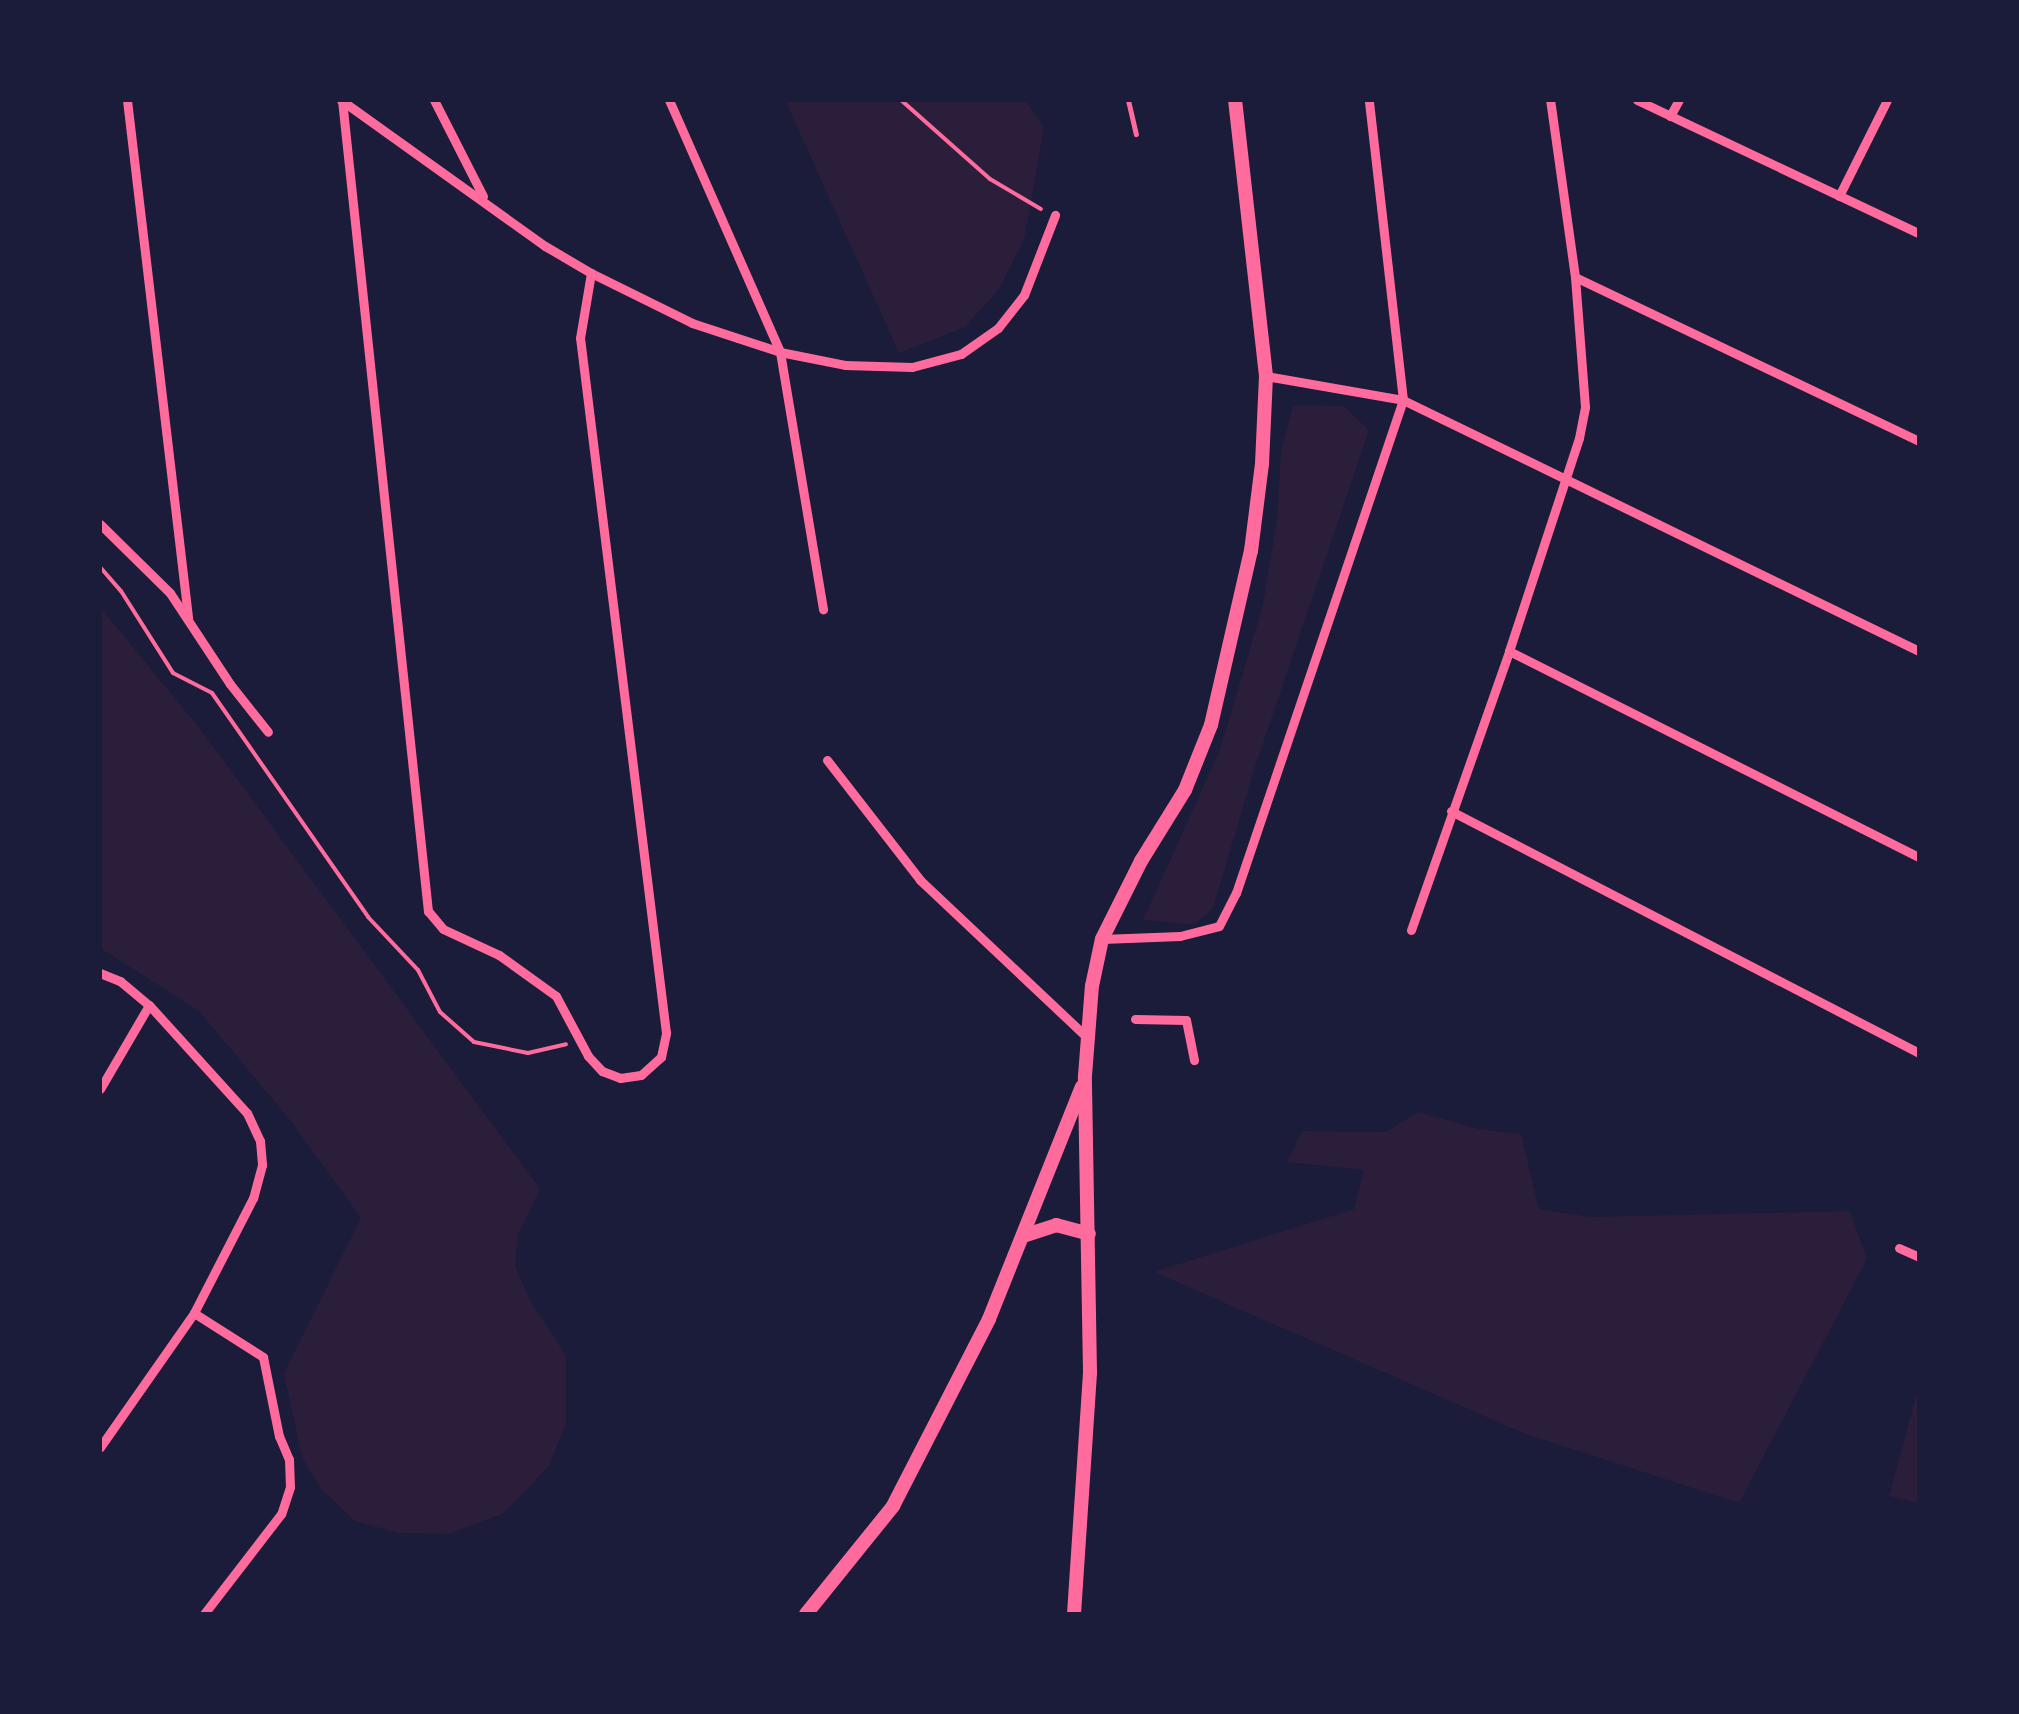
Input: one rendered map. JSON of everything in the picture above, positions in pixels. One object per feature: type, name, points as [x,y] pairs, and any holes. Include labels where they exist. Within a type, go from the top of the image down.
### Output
[{"type":"main road","points":[[1074,1614],[1090,1372],[1085,1076],[1102,939],[1141,861],[1184,790],[1211,724],[1250,551],[1262,464],[1266,376],[1235,100]]},
{"type":"main road","points":[[806,1614],[893,1506],[989,1318],[1026,1236],[1085,1076]]},
{"type":"main road","points":[[1026,1236],[1056,1225],[1088,1234]]},
{"type":"street","points":[[127,100],[188,617]]},
{"type":"street","points":[[342,100],[545,246],[591,272],[692,324],[780,352],[845,365],[912,367],[962,354],[998,328],[1024,295],[1055,215]]},
{"type":"street","points":[[342,100],[428,911],[443,929],[499,955],[556,996],[578,1041],[602,1072],[620,1078],[641,1074],[661,1057],[666,1033],[580,338],[591,272]]},
{"type":"street","points":[[434,100],[485,200]]},
{"type":"street","points":[[669,100],[780,352],[823,609]]},
{"type":"street","points":[[1102,939],[1180,936],[1218,926],[1236,893],[1403,400],[1369,100]]},
{"type":"street","points":[[1411,930],[1510,651],[1562,480],[1579,438],[1584,407],[1575,277],[1550,100]]},
{"type":"street","points":[[1637,100],[1919,234]]},
{"type":"street","points":[[1670,116],[1679,100]]},
{"type":"street","points":[[1839,196],[1887,100]]},
{"type":"street","points":[[1575,277],[1919,440]]},
{"type":"street","points":[[1266,376],[1403,400],[1919,651]]},
{"type":"street","points":[[100,524],[188,617],[230,684],[268,732]]},
{"type":"street","points":[[1510,651],[1919,857]]},
{"type":"street","points":[[827,760],[920,880],[1088,1039]]},
{"type":"street","points":[[1451,811],[1919,1053]]},
{"type":"street","points":[[100,973],[120,981],[148,1005],[248,1113],[260,1141],[262,1165],[253,1198],[194,1312],[100,1447]]},
{"type":"street","points":[[100,1089],[148,1005]]},
{"type":"street","points":[[1135,1019],[1186,1020],[1194,1060]]},
{"type":"street","points":[[1899,1248],[1919,1257]]},
{"type":"street","points":[[194,1312],[264,1358],[279,1436],[289,1459],[290,1487],[271,1528],[204,1614]]},
{"type":"lane","points":[[1128,100],[1136,134]]},
{"type":"path","points":[[902,100],[990,180],[1055,215]]},
{"type":"path","points":[[100,567],[121,591],[172,674],[212,693],[368,917],[418,970],[440,1012],[474,1042],[528,1052],[578,1041]]},
{"type":"shaded area","points":[[785,100],[1025,100],[1044,128],[1024,240],[999,289],[965,327],[899,353]]},
{"type":"shaded area","points":[[1293,405],[1344,406],[1369,430],[1253,773],[1213,908],[1194,925],[1143,920],[1219,752],[1240,683],[1263,604],[1277,519],[1281,452]]},
{"type":"shaded area","points":[[100,607],[197,725],[540,1189],[518,1234],[515,1266],[530,1300],[566,1356],[566,1423],[549,1466],[504,1513],[449,1534],[398,1533],[355,1521],[323,1491],[302,1458],[284,1373],[361,1218],[290,1120],[199,1011],[100,948]]},
{"type":"shaded area","points":[[1418,1112],[1479,1129],[1521,1134],[1539,1209],[1591,1217],[1850,1211],[1867,1259],[1739,1503],[1523,1433],[1154,1272],[1354,1209],[1364,1170],[1287,1162],[1302,1131],[1386,1132]]},
{"type":"shaded area","points":[[1919,1385],[1919,1503],[1889,1496]]}]
